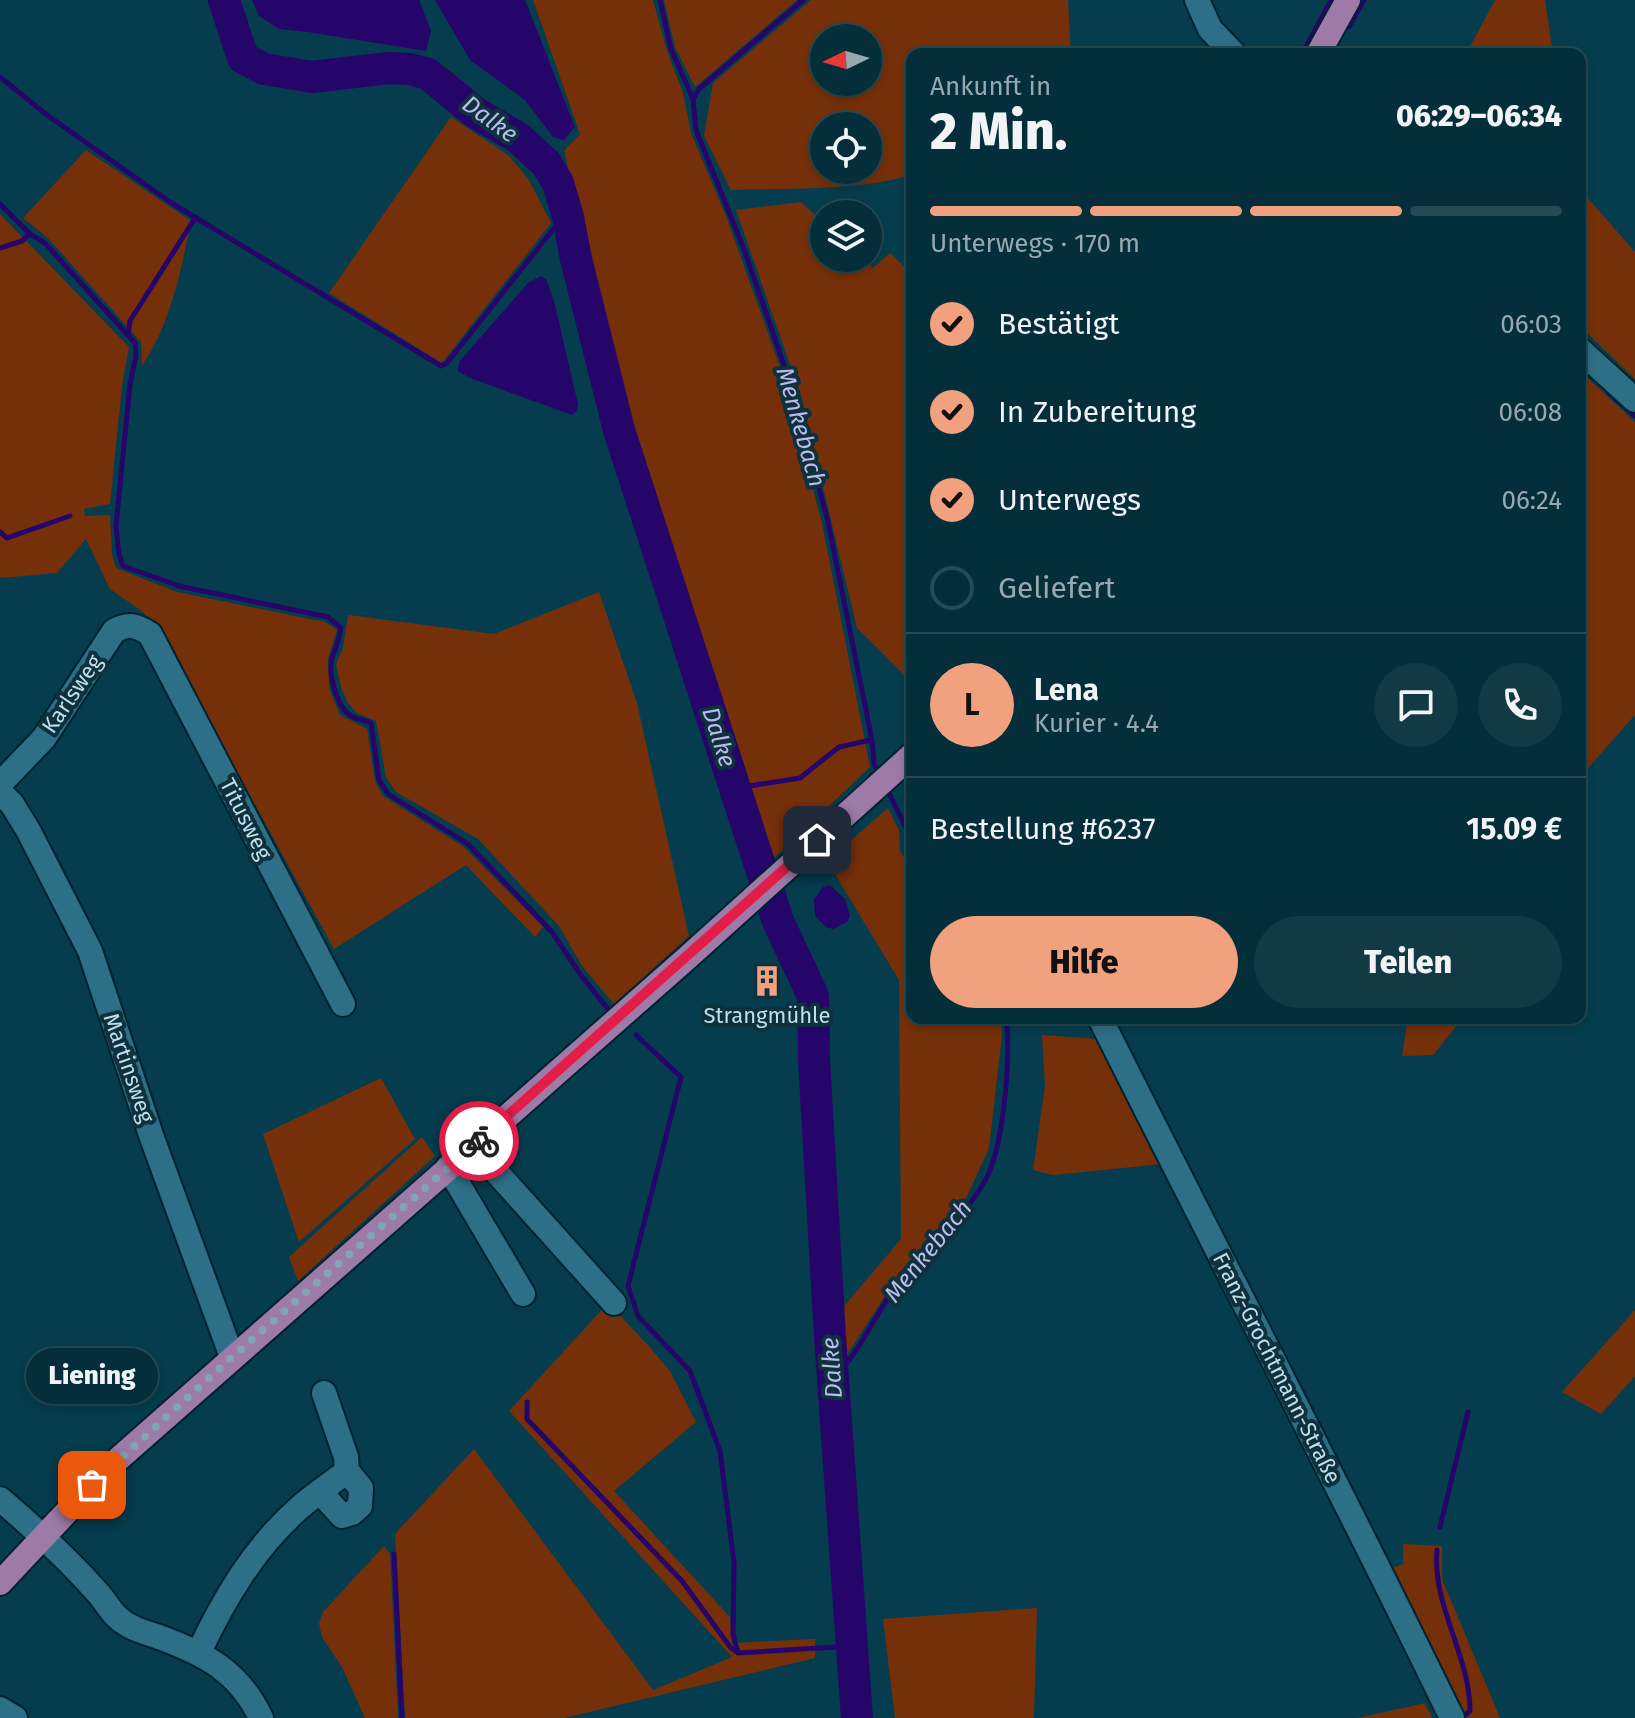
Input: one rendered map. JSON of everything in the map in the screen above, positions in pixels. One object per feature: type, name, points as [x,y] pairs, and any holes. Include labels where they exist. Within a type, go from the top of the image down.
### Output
[{"type":"main road","points":[[1321,48],[1348,0]]},
{"type":"main road","points":[[0,1583],[107,1469],[871,792],[905,767]]},
{"type":"street","points":[[1197,0],[1210,29],[1228,48]]},
{"type":"street","points":[[1586,355],[1635,400]]},
{"type":"street","name":"Karlsweg","points":[[0,784],[44,738],[114,631],[125,625],[137,626],[150,634]]},
{"type":"street","name":"Titusweg","points":[[150,634],[343,1004]]},
{"type":"street","name":"Martinsweg","points":[[0,792],[12,804],[28,830],[90,951],[156,1149],[232,1357]]},
{"type":"street","name":"Franz-Grochtmann-Straße","points":[[1103,1024],[1369,1546],[1452,1718]]},
{"type":"street","points":[[473,1146],[614,1303]]},
{"type":"street","points":[[448,1167],[523,1294]]},
{"type":"street","points":[[320,1492],[342,1516],[360,1506],[361,1488],[347,1471],[346,1457],[324,1393]]},
{"type":"street","points":[[199,1652],[226,1598],[269,1538],[298,1509],[347,1471]]},
{"type":"street","points":[[0,1499],[43,1537],[116,1616],[132,1628],[199,1652],[218,1664],[241,1687],[261,1718]]},
{"type":"street","points":[[0,1709],[15,1718]]},
{"type":"shaded area","points":[[252,0],[419,0],[431,31],[426,51],[279,29],[259,16]]},
{"type":"shaded area","points":[[435,0],[525,0],[575,127],[564,140],[553,137],[525,100],[470,60]]},
{"type":"shaded area","points":[[533,0],[653,0],[683,93],[691,133],[726,216],[783,375],[822,523],[870,767],[773,859],[626,423],[579,244],[581,216],[564,151],[580,134]]},
{"type":"shaded area","points":[[664,0],[797,0],[695,87],[675,47]]},
{"type":"shaded area","points":[[811,0],[1068,0],[1071,48],[906,48],[906,176],[882,181],[882,112],[810,112],[810,184],[862,184],[731,190],[704,136],[713,83]]},
{"type":"shaded area","points":[[1495,0],[1545,0],[1552,48],[1469,48]]},
{"type":"shaded area","points":[[451,117],[508,155],[529,180],[551,223],[442,363],[329,293]]},
{"type":"shaded area","points":[[86,150],[191,221],[168,314],[142,366],[141,342],[47,237],[23,218]]},
{"type":"shaded area","points":[[1586,196],[1635,252],[1635,379],[1586,332]]},
{"type":"shaded area","points":[[801,202],[810,210],[810,272],[882,272],[882,260],[890,253],[906,268],[906,677],[857,628],[801,396],[736,210]]},
{"type":"shaded area","points":[[0,214],[129,347],[110,504],[84,509],[85,516],[110,515],[112,555],[116,568],[177,592],[325,622],[337,630],[328,659],[329,688],[340,715],[367,729],[375,781],[383,796],[464,847],[543,927],[535,937],[466,865],[334,949],[158,627],[110,589],[86,539],[57,573],[0,578]]},
{"type":"shaded area","points":[[541,276],[546,279],[554,301],[578,404],[577,411],[572,415],[458,371],[459,362],[528,283]]},
{"type":"shaded area","points":[[1586,377],[1635,422],[1635,715],[1586,770]]},
{"type":"shaded area","points":[[599,592],[637,703],[689,936],[614,1004],[582,966],[559,926],[478,839],[396,792],[386,777],[376,721],[357,713],[348,703],[336,664],[343,648],[348,615],[494,634]]},
{"type":"shaded area","points":[[888,808],[899,830],[900,851],[906,860],[906,1024],[1001,1024],[1002,1035],[989,1148],[967,1196],[901,1271],[841,1364],[834,1318],[901,1239],[899,980],[827,861]]},
{"type":"shaded area","points":[[830,885],[845,899],[850,916],[847,922],[833,929],[826,927],[815,916],[814,899],[823,887]]},
{"type":"shaded area","points":[[1074,1024],[1075,1026],[1041,1025]]},
{"type":"shaded area","points":[[1407,1024],[1458,1024],[1433,1055],[1402,1056]]},
{"type":"shaded area","points":[[1042,1035],[1099,1039],[1162,1164],[1053,1175],[1033,1170],[1045,1086]]},
{"type":"shaded area","points":[[381,1078],[415,1139],[299,1242],[263,1134]]},
{"type":"shaded area","points":[[422,1137],[435,1156],[298,1281],[289,1257]]},
{"type":"shaded area","points":[[608,1303],[670,1371],[696,1422],[614,1491],[730,1617],[732,1643],[815,1639],[815,1658],[564,1718],[405,1718],[395,1534],[474,1449],[653,1690],[732,1657],[509,1411]]},
{"type":"shaded area","points":[[1635,1310],[1635,1376],[1601,1414],[1562,1392]]},
{"type":"shaded area","points":[[1403,1544],[1442,1546],[1442,1579],[1500,1718],[1464,1718],[1392,1568],[1403,1564]]},
{"type":"shaded area","points":[[384,1546],[390,1554],[398,1718],[365,1718],[342,1667],[322,1637],[319,1623],[323,1612]]},
{"type":"shaded area","points":[[1037,1608],[1034,1718],[895,1718],[883,1619]]},
{"type":"shaded area","points":[[1425,1703],[1432,1718],[1358,1718]]},
{"type":"waterway","name":"Dalke","points":[[224,0],[243,58],[264,69],[312,77],[389,68],[428,74],[476,113],[517,137],[546,163],[558,183],[619,430],[778,921],[813,996],[830,1337],[857,1718]]},
{"type":"waterway","name":"Menkebach","points":[[660,0],[671,49],[693,99],[696,130],[745,252],[794,394],[828,522],[872,740],[874,764],[879,773]]},
{"type":"waterway","points":[[694,98],[699,89],[803,0]]},
{"type":"waterway","points":[[1306,47],[1331,0]]},
{"type":"waterway","points":[[1349,27],[1364,0]]},
{"type":"waterway","points":[[0,77],[47,115],[173,204],[441,366],[447,363],[562,218],[568,217]]},
{"type":"waterway","points":[[0,204],[30,234],[45,243],[135,343],[116,526],[123,566],[179,586],[328,617],[341,628],[331,664],[334,687],[347,713],[371,723],[379,780],[388,794],[468,844],[552,932],[607,1008]]},
{"type":"waterway","points":[[128,335],[130,321],[195,218]]},
{"type":"waterway","points":[[0,248],[22,241],[30,234]]},
{"type":"waterway","points":[[1609,393],[1635,416]]},
{"type":"waterway","points":[[0,532],[7,538],[70,516]]},
{"type":"waterway","points":[[736,788],[800,778],[839,747],[871,740]]},
{"type":"waterway","name":"Menkebach","points":[[887,789],[906,828]]},
{"type":"waterway","name":"Menkebach","points":[[833,1379],[854,1354],[896,1286],[944,1236],[988,1175],[994,1160],[1005,1098],[1006,1024]]},
{"type":"waterway","points":[[636,1035],[681,1077],[628,1286],[638,1316],[690,1371],[720,1451],[734,1562],[733,1635],[738,1653],[852,1646]]},
{"type":"waterway","points":[[527,1402],[527,1419],[682,1581],[737,1652]]},
{"type":"waterway","points":[[1440,1527],[1468,1412]]},
{"type":"waterway","points":[[1437,1550],[1440,1591],[1468,1690],[1470,1711],[1462,1718]]},
{"type":"waterway","points":[[394,1554],[402,1718]]},
{"type":"way so far","points":[[92,1485],[232,1357],[479,1141]]},
{"type":"place","name":"Strangmühle","points":[[767,981]]},
{"type":"place","name":"Liening","points":[[92,1485]]},
{"type":"route","points":[[479,1141],[817,840]]}]
